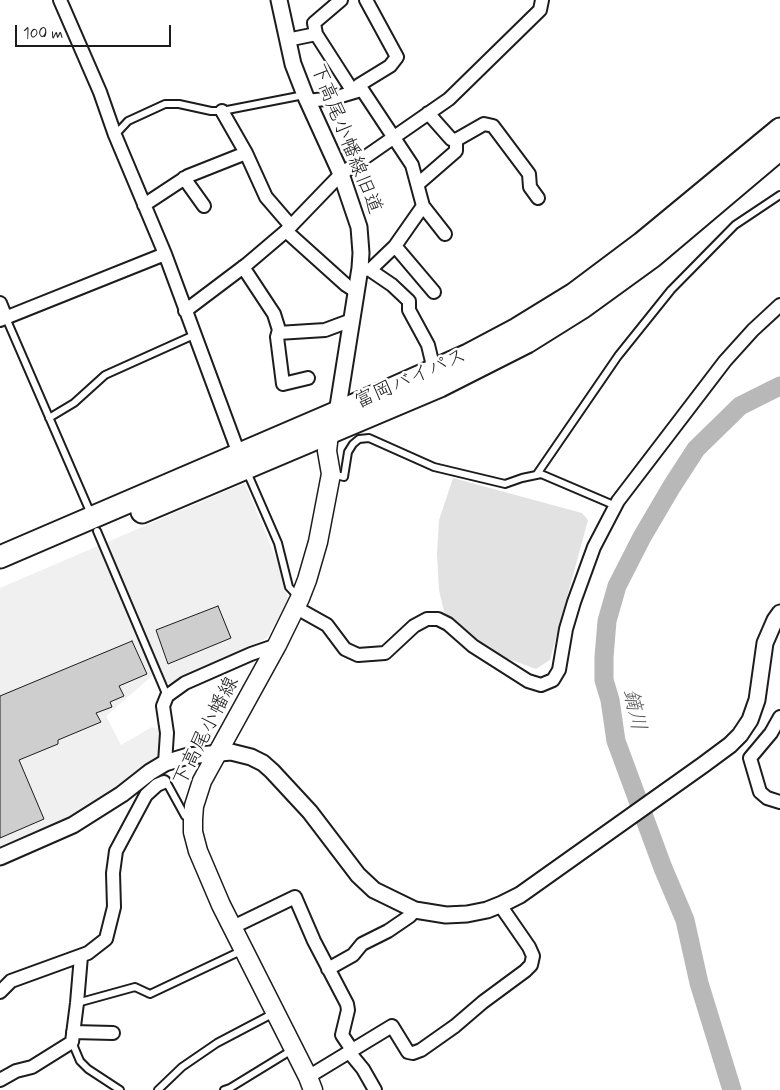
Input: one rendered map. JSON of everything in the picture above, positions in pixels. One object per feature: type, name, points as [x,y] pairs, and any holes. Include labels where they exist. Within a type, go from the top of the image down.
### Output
[{"type":"highway","name":"富岡バイパス","points":[[0,572],[95,524],[242,461],[337,413],[500,338],[574,294],[642,243],[780,129]]},
{"type":"highway","name":"富岡バイパス","points":[[242,461],[329,434],[461,377],[518,347],[550,328],[652,257],[780,150]]},
{"type":"highway","name":"富岡バイパス","points":[[0,557],[95,524]]},
{"type":"main road","name":"下高尾小幡線","points":[[311,1083],[233,928],[198,851],[193,832],[193,822],[197,793],[277,645],[297,604],[313,561],[331,474],[327,451],[329,434],[337,413]]},
{"type":"street","points":[[60,0],[100,92],[115,135],[165,254],[242,461]]},
{"type":"street","name":"下高尾小幡線旧道","points":[[279,0],[293,64],[306,98],[341,174],[358,222],[365,269],[357,292],[337,413]]},
{"type":"street","points":[[341,0],[314,22],[316,34],[350,87],[362,90]]},
{"type":"street","points":[[366,0],[397,57],[390,66],[359,85],[412,165],[423,206],[445,234]]},
{"type":"street","points":[[185,311],[243,267],[288,229],[341,174],[449,99],[540,10],[542,0]]},
{"type":"street","points":[[287,40],[316,34]]},
{"type":"street","points":[[306,98],[334,98],[362,90]]},
{"type":"street","points":[[222,112],[246,153],[266,197],[288,229],[346,285],[357,292]]},
{"type":"street","points":[[428,113],[451,139],[456,140],[484,124],[493,126],[529,174],[530,187],[538,198]]},
{"type":"street","points":[[418,184],[456,151],[456,140]]},
{"type":"street","points":[[144,205],[184,178],[246,153]]},
{"type":"street","points":[[184,178],[204,206]]},
{"type":"street","points":[[423,206],[395,246],[365,269],[392,285],[409,301],[409,310],[428,345],[434,370]]},
{"type":"street","points":[[395,246],[434,292]]},
{"type":"street","points":[[0,303],[3,319],[165,254]]},
{"type":"street","points":[[243,267],[274,314],[278,333],[283,384],[308,378]]},
{"type":"street","points":[[297,604],[302,611],[327,625],[345,649],[358,655],[385,653],[414,626],[427,620],[438,620],[448,624],[473,646],[528,682],[541,685],[552,680],[559,670],[566,629],[594,547],[616,506],[648,460],[725,361],[753,330],[780,305]]},
{"type":"street","points":[[278,333],[324,330],[352,320]]},
{"type":"street","points":[[0,856],[73,825],[165,763],[188,756],[231,752],[251,757],[263,763],[310,812],[363,880],[374,890],[415,910],[446,915],[466,914],[500,905],[520,895],[724,750],[740,735],[750,720],[757,700],[765,643],[774,620],[780,613]]},
{"type":"street","points":[[165,763],[167,733],[163,706],[167,696],[185,683],[251,654],[277,645]]},
{"type":"street","points":[[780,717],[771,733],[750,758],[760,792],[766,798],[780,802]]},
{"type":"street","points":[[0,992],[11,981],[88,953],[106,939],[114,908],[113,872],[116,852],[146,795],[157,785],[164,782]]},
{"type":"street","points":[[133,785],[143,800]]},
{"type":"street","points":[[233,928],[295,897],[314,941],[346,1004],[348,1010],[342,1035],[375,1090]]},
{"type":"street","points":[[311,1083],[350,1051],[392,1026],[408,1052],[413,1053],[421,1050],[525,972],[531,965],[533,956],[529,947],[500,905]]},
{"type":"street","points":[[328,969],[353,955],[362,944],[388,931],[410,916],[415,910]]},
{"type":"street","points":[[72,1037],[81,956]]},
{"type":"street","points":[[0,1080],[16,1071],[32,1067],[72,1037],[113,1033]]},
{"type":"lane","points":[[115,135],[128,121],[166,104],[179,104],[222,112],[306,98]]},
{"type":"lane","points":[[537,474],[618,356],[671,290],[735,224],[780,195]]},
{"type":"lane","points":[[3,319],[49,418],[167,696]]},
{"type":"lane","points":[[49,418],[74,403],[105,374],[194,335]]},
{"type":"lane","points":[[331,474],[344,477],[348,452],[353,444],[358,439],[369,438],[434,467],[505,484],[541,474],[616,506]]},
{"type":"lane","points":[[242,461],[278,543],[289,586],[297,604]]},
{"type":"lane","points":[[164,782],[168,785],[185,816],[193,822]]},
{"type":"lane","points":[[77,1003],[135,987],[150,994],[244,949]]},
{"type":"lane","points":[[158,1090],[182,1067],[217,1043],[276,1012]]},
{"type":"lane","points":[[72,1037],[80,1061],[88,1069],[120,1090]]},
{"type":"lane","points":[[224,1090],[294,1049]]},
{"type":"shaded area","points":[[453,478],[582,513],[588,520],[550,660],[536,669],[506,658],[475,641],[444,612],[439,590],[437,554],[439,520]]},
{"type":"shaded area","points":[[245,483],[281,571],[288,599],[267,638],[170,684],[152,676],[106,716],[121,745],[152,727],[160,729],[162,759],[89,809],[57,825],[0,848],[0,588]]},
{"type":"building","points":[[218,606],[231,638],[168,664],[156,630]]},
{"type":"building","points":[[132,641],[147,674],[119,686],[124,696],[110,702],[112,707],[96,713],[101,722],[58,740],[58,744],[19,760],[44,819],[0,838],[0,696]]},
{"type":"waterway","name":"鏑川","points":[[732,1090],[699,983],[685,920],[663,868],[616,741],[610,700],[604,680],[604,657],[607,621],[617,586],[642,537],[696,449],[740,406],[780,386]]}]
